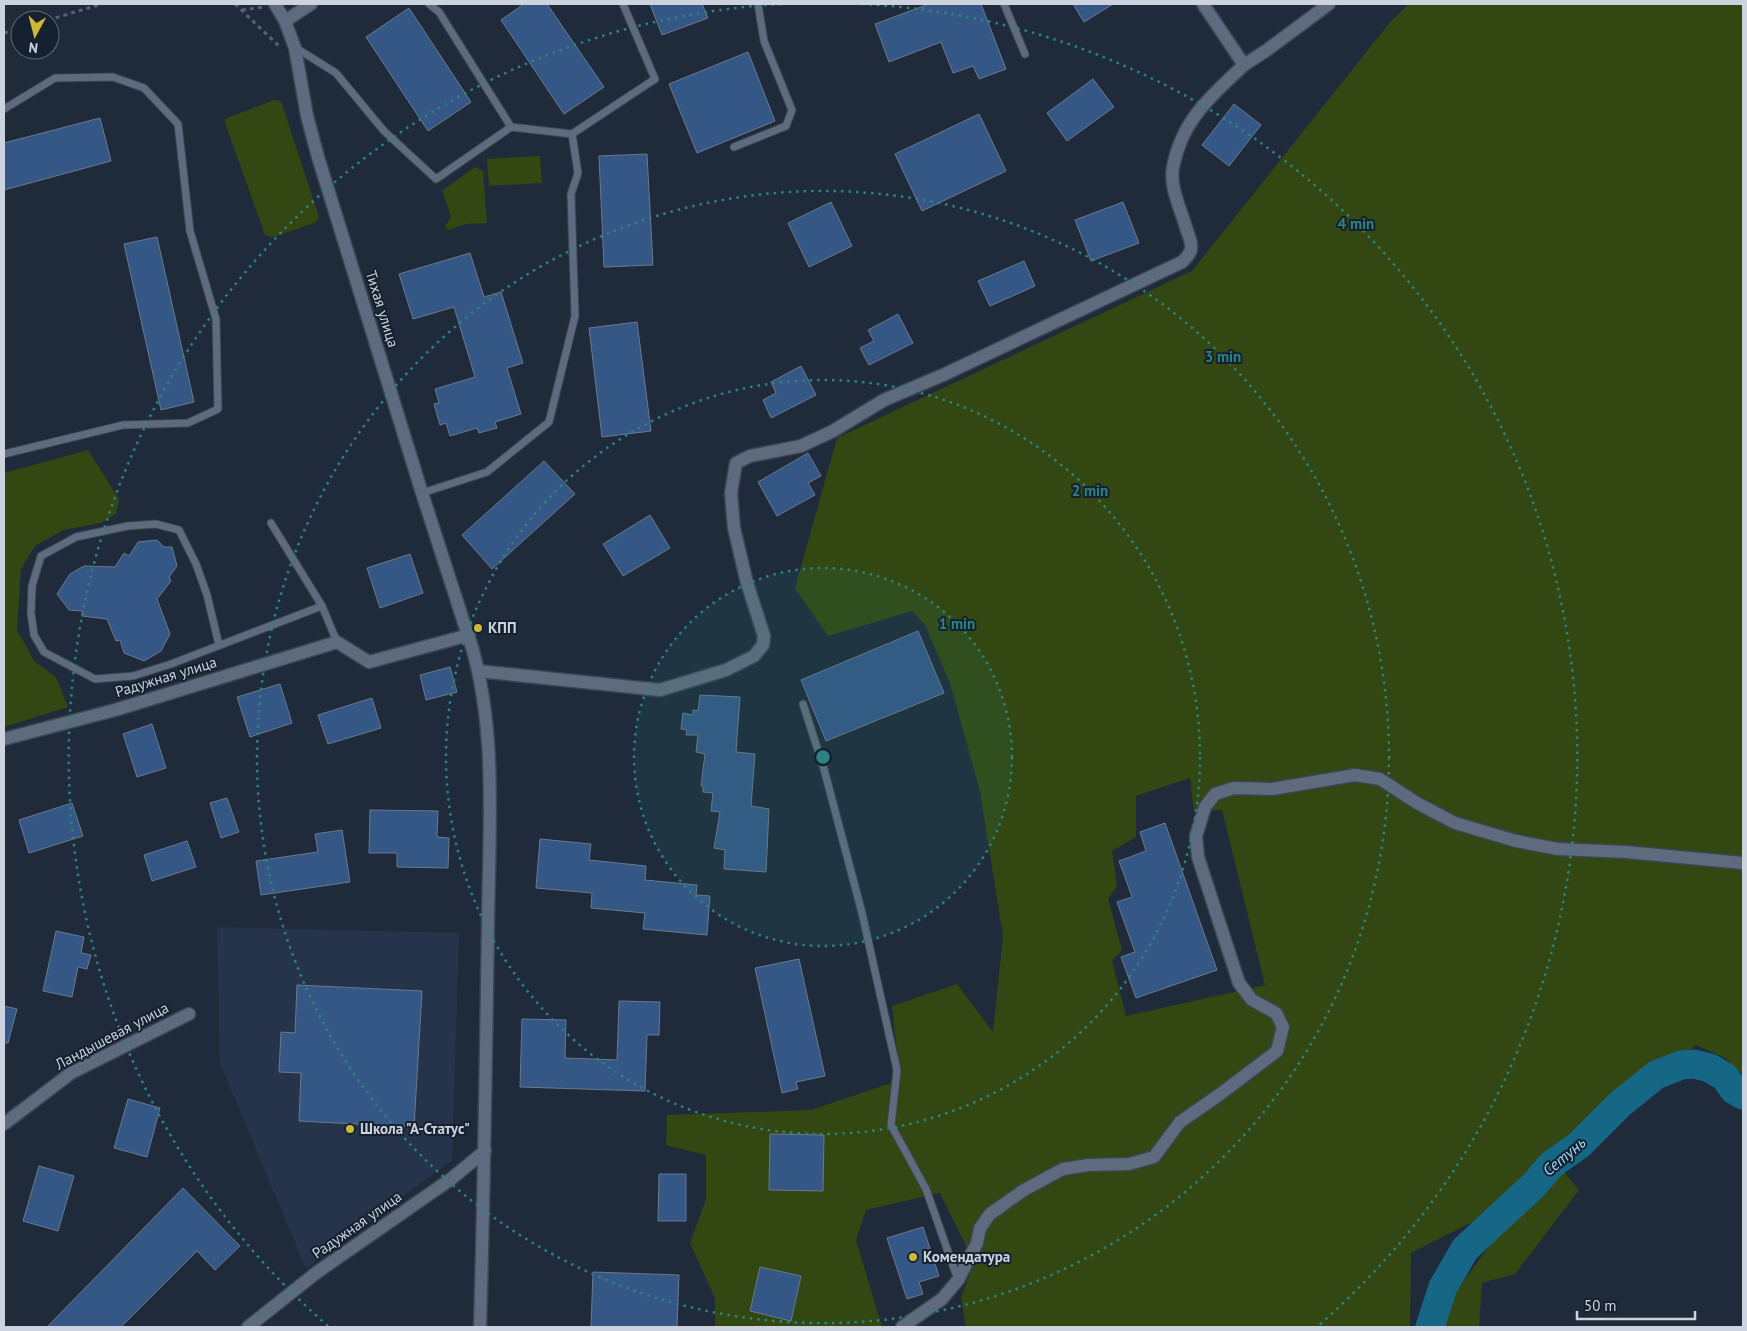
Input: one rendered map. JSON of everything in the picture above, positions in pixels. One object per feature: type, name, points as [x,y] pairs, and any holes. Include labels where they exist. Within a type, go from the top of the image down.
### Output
[{"type":"street","name":"Тихая улица","points":[[275,4],[285,21],[297,54],[307,116],[318,157],[478,671],[489,754],[485,1151],[480,1327]]},
{"type":"street","points":[[285,21],[311,4]]},
{"type":"street","points":[[1203,4],[1244,65]]},
{"type":"street","points":[[478,671],[660,690],[726,670],[754,656],[763,645],[764,636],[747,583],[734,528],[731,493],[736,463],[750,456],[801,446],[833,431],[884,400],[943,375],[1182,262],[1191,250],[1190,240],[1172,177],[1181,138],[1189,122],[1209,98],[1244,65],[1329,4]]},
{"type":"street","points":[[337,642],[369,662],[466,629]]},
{"type":"street","name":"Радужная улица","points":[[4,740],[115,710],[337,642]]},
{"type":"street","points":[[902,1327],[920,1321],[958,1280],[977,1243],[980,1228],[990,1214],[1024,1190],[1063,1169],[1088,1165],[1129,1164],[1154,1157],[1180,1122],[1277,1051],[1283,1027],[1276,1012],[1252,1000],[1239,983],[1198,856],[1196,836],[1205,807],[1216,794],[1234,788],[1272,789],[1355,775],[1380,780],[1417,803],[1455,823],[1516,841],[1558,849],[1626,852],[1743,862]]},
{"type":"street","name":"Ландышевая улица","points":[[4,1124],[71,1073],[189,1014]]},
{"type":"street","name":"Радужная улица","points":[[248,1327],[316,1273],[451,1179],[485,1151]]},
{"type":"lane","points":[[429,4],[439,12],[511,127]]},
{"type":"lane","points":[[297,54],[336,73],[384,131],[436,179],[511,127],[572,134],[655,80],[623,4]]},
{"type":"lane","points":[[734,147],[786,126],[792,110],[764,41],[758,4]]},
{"type":"lane","points":[[1004,4],[1025,54]]},
{"type":"lane","points":[[4,109],[55,78],[113,77],[144,88],[178,124],[190,231],[216,319],[218,409],[188,423],[123,425],[4,454]]},
{"type":"lane","points":[[422,493],[487,472],[549,422],[575,316],[571,194],[578,173],[572,134]]},
{"type":"lane","points":[[271,523],[322,606],[337,642]]},
{"type":"lane","points":[[219,646],[207,595],[196,564],[179,530],[156,524],[128,526],[76,538],[41,556],[32,586],[30,612],[34,635],[44,652],[95,679],[133,676],[171,664],[219,646],[322,606]]},
{"type":"lane","points":[[803,704],[824,769],[862,913],[897,1070],[891,1125],[926,1189],[958,1280]]},
{"type":"path","points":[[60,16],[102,4]]},
{"type":"path","points":[[235,4],[284,51],[297,54]]},
{"type":"shaded area","name":"Школа \"А-Статус\"","points":[[217,927],[459,933],[452,1160],[306,1269],[220,1063]]},
{"type":"green space","points":[[1409,4],[1743,4],[1743,1075],[1725,1058],[1696,1045],[1482,1217],[1411,1253],[1410,1327],[966,1327],[961,1298],[974,1262],[940,1193],[866,1210],[856,1240],[882,1327],[715,1327],[715,1298],[690,1243],[706,1199],[706,1155],[666,1145],[667,1115],[811,1110],[900,1080],[892,1006],[957,984],[993,1032],[1003,937],[980,791],[950,683],[925,625],[912,611],[828,636],[795,588],[837,438],[1192,271],[1391,21]],"holes":[[[1190,778],[1194,812],[1222,810],[1265,985],[1126,1016],[1112,961],[1122,950],[1108,899],[1117,886],[1112,851],[1136,837],[1136,796]]]},
{"type":"green space","points":[[274,100],[281,101],[319,217],[316,222],[274,237],[265,235],[224,120]]},
{"type":"green space","points":[[540,156],[542,183],[489,186],[487,159]]},
{"type":"green space","points":[[475,167],[483,171],[487,223],[465,224],[449,230],[445,227],[451,216],[442,191]]},
{"type":"green space","points":[[88,450],[119,499],[116,514],[101,523],[63,530],[35,546],[21,569],[17,630],[35,662],[56,677],[68,707],[4,727],[4,473]]},
{"type":"green space","points":[[1563,1171],[1579,1190],[1515,1274],[1482,1283],[1479,1327],[1444,1327],[1452,1297],[1506,1223]]},
{"type":"building","points":[[524,4],[547,4],[604,87],[564,114],[501,20]]},
{"type":"building","points":[[650,4],[702,4],[708,18],[662,35]]},
{"type":"building","points":[[929,4],[981,4],[1006,69],[979,79],[973,66],[953,73],[941,42],[889,62],[875,24]]},
{"type":"building","points":[[1073,4],[1113,4],[1084,22]]},
{"type":"building","points":[[409,8],[471,102],[428,131],[366,37]]},
{"type":"building","points":[[748,52],[775,121],[697,153],[669,84]]},
{"type":"building","points":[[1093,79],[1114,107],[1067,141],[1047,113]]},
{"type":"building","points":[[1234,104],[1261,125],[1229,166],[1202,145]]},
{"type":"building","points":[[979,114],[1006,171],[922,211],[895,154]]},
{"type":"building","points":[[100,118],[111,161],[4,190],[4,143]]},
{"type":"building","points":[[647,154],[653,265],[604,267],[599,156]]},
{"type":"building","points":[[831,202],[852,246],[809,267],[788,223]]},
{"type":"building","points":[[1123,202],[1139,243],[1091,261],[1075,220]]},
{"type":"building","points":[[157,237],[194,402],[161,410],[124,244]]},
{"type":"building","points":[[470,253],[484,297],[501,292],[523,363],[507,368],[521,414],[495,422],[497,428],[479,433],[477,428],[450,436],[446,423],[440,425],[434,404],[439,403],[435,389],[475,377],[454,307],[413,319],[399,274]]},
{"type":"building","points":[[1024,261],[1035,286],[990,306],[978,281]]},
{"type":"building","points":[[898,314],[913,343],[869,365],[860,348],[874,341],[868,330]]},
{"type":"building","points":[[637,322],[651,431],[602,437],[589,328]]},
{"type":"building","points":[[801,366],[816,395],[771,418],[763,400],[776,393],[771,382]]},
{"type":"building","points":[[808,453],[821,476],[808,483],[815,495],[777,516],[758,482]]},
{"type":"building","points":[[544,461],[575,494],[492,569],[462,535]]},
{"type":"building","points":[[650,515],[670,548],[623,576],[603,544]]},
{"type":"building","points":[[157,540],[164,547],[172,547],[177,566],[169,577],[171,581],[157,599],[170,634],[161,651],[144,661],[124,653],[120,640],[116,641],[107,619],[82,616],[83,611],[69,610],[57,594],[70,574],[84,566],[115,567],[124,553],[129,556],[138,542]]},
{"type":"building","points":[[410,554],[423,593],[380,608],[367,568]]},
{"type":"building","points":[[918,631],[944,693],[826,741],[801,680]]},
{"type":"building","points":[[450,667],[457,692],[426,700],[420,675]]},
{"type":"building","points":[[280,684],[292,723],[250,737],[237,697]]},
{"type":"building","points":[[700,695],[740,697],[736,752],[755,754],[751,806],[769,809],[766,872],[724,869],[725,850],[714,848],[720,812],[711,811],[713,793],[703,792],[703,787],[701,786],[705,754],[696,752],[698,735],[686,735],[687,730],[681,729],[683,713],[693,715],[693,710],[698,711]]},
{"type":"building","points":[[372,698],[381,728],[328,744],[318,715]]},
{"type":"building","points":[[152,724],[166,768],[137,777],[123,734]]},
{"type":"building","points":[[227,798],[239,832],[221,838],[210,803]]},
{"type":"building","points":[[72,803],[83,836],[29,853],[19,820]]},
{"type":"building","points":[[370,810],[438,811],[437,837],[449,838],[448,868],[397,867],[397,853],[369,853]]},
{"type":"building","points":[[1165,823],[1217,970],[1136,998],[1121,957],[1135,952],[1117,902],[1132,897],[1119,861],[1146,851],[1140,832]]},
{"type":"building","points":[[342,830],[350,882],[261,895],[256,861],[318,852],[315,834]]},
{"type":"building","points":[[540,839],[591,844],[589,860],[646,866],[645,880],[697,885],[696,895],[710,896],[707,935],[643,929],[645,913],[591,908],[592,893],[536,888]]},
{"type":"building","points":[[187,841],[196,867],[152,881],[144,855]]},
{"type":"building","points":[[56,931],[84,937],[81,953],[91,955],[87,969],[78,967],[72,997],[43,991]]},
{"type":"building","points":[[799,959],[825,1076],[796,1082],[798,1089],[782,1093],[755,968]]},
{"type":"building","points":[[297,985],[422,991],[414,1127],[299,1121],[301,1073],[279,1072],[281,1032],[295,1033]]},
{"type":"building","points":[[619,1001],[660,1002],[659,1035],[647,1035],[645,1091],[520,1087],[522,1019],[566,1020],[565,1058],[617,1060]]},
{"type":"building","points":[[4,1006],[17,1009],[8,1043],[4,1043]]},
{"type":"building","points":[[128,1099],[160,1108],[147,1157],[114,1148]]},
{"type":"building","points":[[770,1134],[824,1135],[823,1191],[769,1190]]},
{"type":"building","points":[[39,1166],[74,1176],[58,1231],[23,1221]]},
{"type":"building","points":[[659,1174],[686,1174],[686,1221],[658,1221]]},
{"type":"building","points":[[183,1188],[240,1246],[215,1270],[197,1251],[121,1327],[47,1327]]},
{"type":"building","name":"Комендатура","points":[[923,1227],[939,1276],[919,1282],[923,1294],[907,1299],[887,1238]]},
{"type":"building","points":[[760,1267],[801,1276],[791,1321],[750,1311]]},
{"type":"building","points":[[593,1272],[679,1275],[677,1327],[591,1327]]},
{"type":"waterway","name":"Сетунь","points":[[1430,1327],[1443,1287],[1465,1249],[1533,1186],[1552,1164],[1579,1145],[1620,1104],[1656,1075],[1681,1065],[1694,1064],[1710,1068],[1725,1077],[1734,1090],[1743,1095]]},
{"type":"place","name":"КПП","points":[[478,628]]},
{"type":"place","name":"Школа \"А-Статус\"","points":[[350,1129]]},
{"type":"place","name":"Комендатура","points":[[913,1257]]}]
